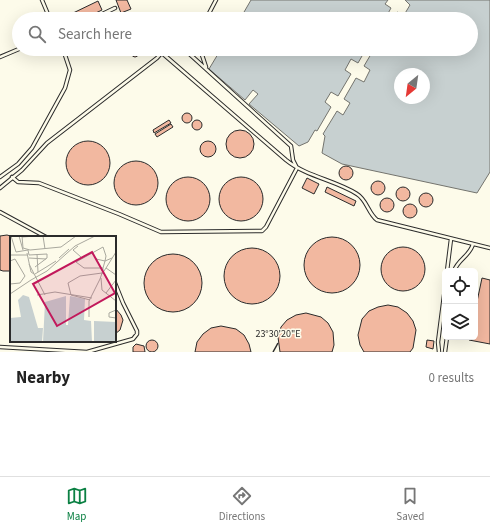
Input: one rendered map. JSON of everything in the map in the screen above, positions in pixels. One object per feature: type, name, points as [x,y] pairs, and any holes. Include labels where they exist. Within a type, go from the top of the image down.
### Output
[{"type":"lane","points":[[42,0],[47,12]]},
{"type":"lane","points":[[210,12],[216,0]]},
{"type":"lane","points":[[107,12],[115,8]]},
{"type":"lane","points":[[0,58],[12,52]]},
{"type":"lane","points":[[0,177],[24,159],[32,148],[68,79],[70,70],[66,56]]},
{"type":"lane","points":[[0,188],[29,163],[47,143],[158,56]]},
{"type":"lane","points":[[166,56],[297,168],[358,195],[373,217],[377,220],[490,248]]},
{"type":"lane","points":[[192,56],[288,142],[293,149],[293,160],[297,168]]},
{"type":"lane","points":[[202,56],[205,66],[209,72]]},
{"type":"lane","points":[[24,159],[29,163]]},
{"type":"lane","points":[[12,177],[18,182],[39,183],[161,232],[258,233],[266,227],[297,168]]},
{"type":"lane","points":[[0,212],[44,236]]},
{"type":"lane","points":[[447,268],[451,239]]},
{"type":"lane","points":[[456,268],[460,261],[471,251],[473,244]]},
{"type":"lane","points":[[0,347],[87,352],[133,339],[137,334],[116,285]]},
{"type":"lane","points":[[439,352],[438,342],[443,304]]},
{"type":"lane","points":[[445,352],[447,340]]},
{"type":"shaded area","points":[[251,0],[388,0],[385,4],[391,8],[389,12],[244,12]]},
{"type":"shaded area","points":[[405,0],[490,0],[490,172],[477,193],[342,164],[322,153],[325,136],[323,134],[337,111],[343,115],[350,103],[344,99],[356,78],[364,82],[370,70],[364,66],[370,56],[478,56],[478,12],[406,12],[410,5]]},
{"type":"shaded area","points":[[217,56],[362,56],[358,63],[351,59],[345,70],[351,74],[338,96],[331,92],[325,102],[331,107],[317,131],[315,130],[308,142],[299,146],[249,104],[258,94],[253,90],[245,100],[209,69]]},
{"type":"building","points":[[116,0],[127,0],[131,9],[121,12]]},
{"type":"building","points":[[98,1],[102,10],[98,12],[75,12]]},
{"type":"building","points":[[187,113],[192,118],[187,123],[182,118]]},
{"type":"building","points":[[169,120],[171,123],[154,133],[153,130]]},
{"type":"building","points":[[197,120],[202,125],[197,130],[192,125]]},
{"type":"building","points":[[171,124],[173,127],[157,137],[155,134]]},
{"type":"building","points":[[240,130],[250,134],[254,144],[250,154],[240,158],[230,154],[226,144],[230,134]]},
{"type":"building","points":[[84,141],[92,141],[104,147],[110,159],[110,167],[104,179],[92,185],[84,185],[72,179],[66,167],[66,159],[72,147]]},
{"type":"building","points":[[205,141],[211,141],[216,146],[214,155],[211,157],[205,157],[200,152],[200,146]]},
{"type":"building","points":[[136,161],[148,165],[154,171],[158,183],[154,195],[148,201],[136,205],[124,201],[118,195],[114,183],[118,171],[124,165]]},
{"type":"building","points":[[343,166],[349,166],[353,170],[353,176],[349,180],[343,180],[339,176],[339,170]]},
{"type":"building","points":[[188,177],[200,181],[206,187],[210,199],[206,211],[200,217],[188,221],[176,217],[170,211],[166,199],[170,187],[176,181]]},
{"type":"building","points":[[241,177],[253,181],[259,187],[263,199],[259,211],[253,217],[241,221],[229,217],[223,211],[219,199],[223,187],[229,181]]},
{"type":"building","points":[[307,178],[319,184],[314,194],[302,188]]},
{"type":"building","points":[[375,181],[381,181],[385,185],[385,191],[381,195],[375,195],[371,191],[371,185]]},
{"type":"building","points":[[327,187],[356,201],[354,206],[325,192]]},
{"type":"building","points":[[400,187],[406,187],[410,191],[410,197],[406,201],[400,201],[396,197],[396,191]]},
{"type":"building","points":[[423,193],[429,193],[433,197],[433,203],[429,207],[423,207],[419,203],[419,197]]},
{"type":"building","points":[[384,198],[390,198],[394,202],[394,208],[390,212],[384,212],[380,208],[380,202]]},
{"type":"building","points":[[407,204],[413,204],[417,208],[417,214],[413,218],[407,218],[403,214],[403,208]]},
{"type":"building","points":[[0,236],[10,236],[10,271],[0,270]]},
{"type":"building","points":[[326,237],[338,237],[348,241],[356,249],[360,259],[360,271],[356,281],[348,289],[338,293],[326,293],[316,289],[308,281],[304,271],[304,259],[308,249],[316,241]]},
{"type":"building","points":[[403,247],[415,251],[421,257],[425,269],[421,281],[415,287],[403,291],[391,287],[385,281],[381,269],[385,257],[391,251]]},
{"type":"building","points":[[246,248],[258,248],[272,256],[280,270],[278,287],[272,296],[258,304],[246,304],[236,299],[229,292],[224,282],[224,270],[229,260],[236,253]]},
{"type":"building","points":[[167,254],[179,254],[194,262],[202,277],[202,289],[194,304],[179,312],[167,312],[152,304],[144,289],[144,277],[152,262]]},
{"type":"building","points":[[482,278],[490,280],[490,344],[469,340],[478,340],[478,297]]},
{"type":"building","points":[[388,305],[398,307],[407,313],[413,321],[416,330],[413,348],[410,352],[364,352],[360,345],[358,335],[362,319],[369,311]]},
{"type":"building","points":[[116,309],[123,320],[120,330],[116,333]]},
{"type":"building","points":[[306,313],[321,317],[328,323],[333,332],[334,345],[332,352],[280,352],[278,337],[281,327],[287,320],[296,315]]},
{"type":"building","points":[[221,326],[236,329],[244,335],[251,352],[195,352],[197,342],[203,334],[211,328]]},
{"type":"building","points":[[150,340],[154,340],[158,346],[154,352],[150,352],[146,348],[146,344]]},
{"type":"building","points":[[427,340],[434,341],[433,349],[426,347]]},
{"type":"building","points":[[136,344],[144,346],[145,352],[133,352],[133,347]]}]
